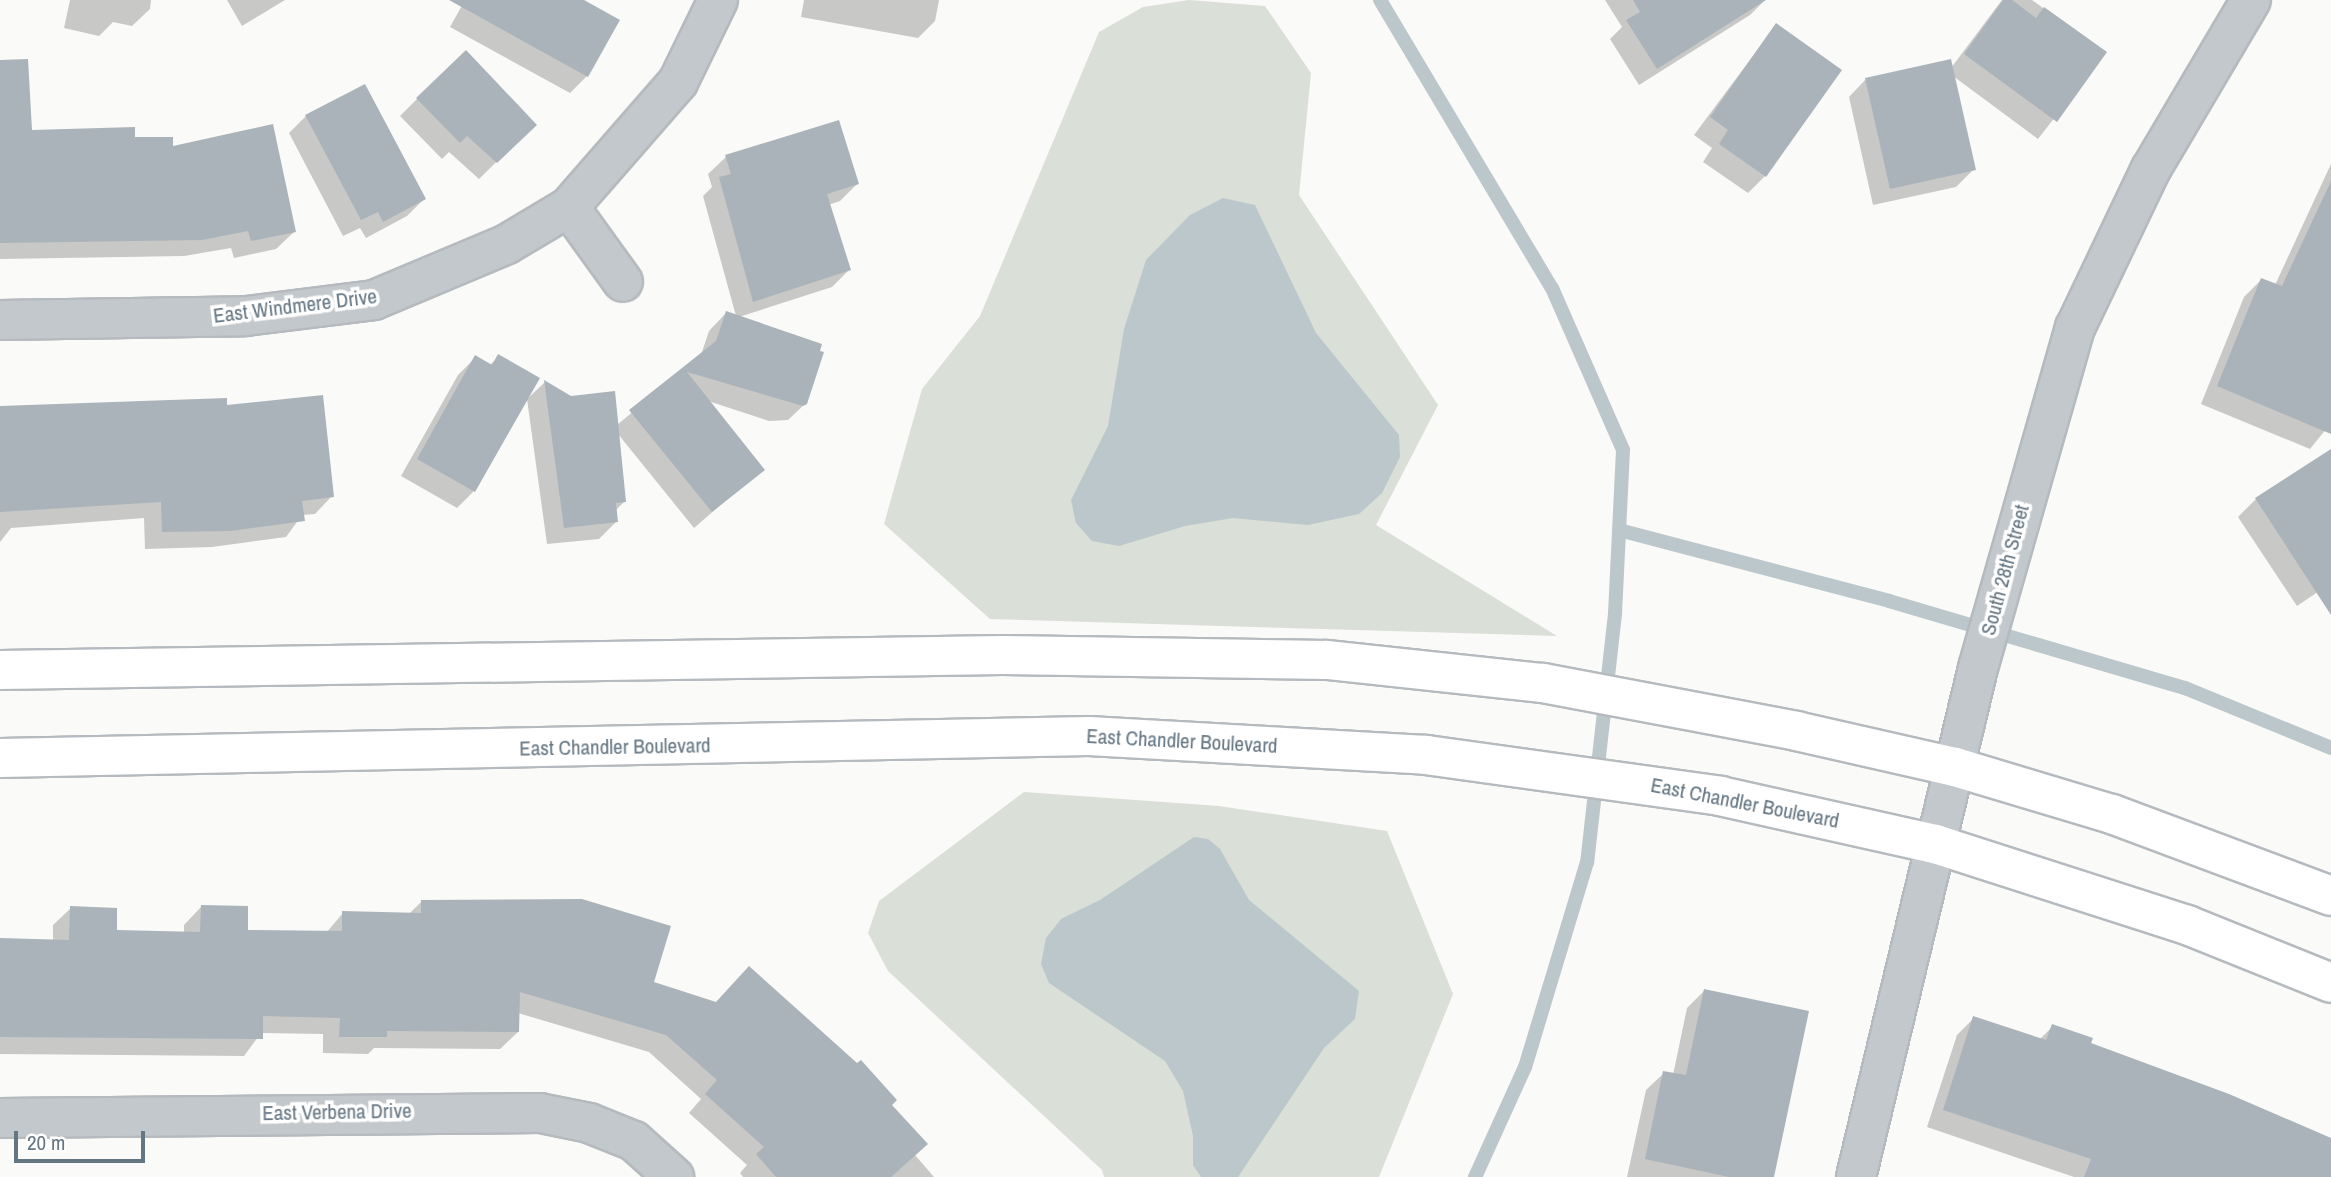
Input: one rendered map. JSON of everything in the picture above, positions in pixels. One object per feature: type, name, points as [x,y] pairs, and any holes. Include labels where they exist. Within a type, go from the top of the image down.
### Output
[{"type":"main road","points":[[0,670],[1101,654],[1327,660],[1543,683],[1955,767],[2112,814],[2331,896]]},
{"type":"main road","name":"East Chandler Boulevard","points":[[0,758],[1089,736],[1322,747],[1516,766],[1638,782],[1813,814],[1935,844],[2187,925],[2331,983]]},
{"type":"street","name":"East Windmere Drive","points":[[0,320],[246,316],[374,300],[507,244],[569,207],[678,82],[718,0]]},
{"type":"street","name":"South 28th Street","points":[[1856,1177],[1978,668],[2075,328],[2151,169],[2251,0]]},
{"type":"street","points":[[569,207],[623,282]]},
{"type":"street","name":"East Verbena Drive","points":[[0,1118],[477,1111],[540,1113],[589,1123],[634,1141],[674,1177]]},
{"type":"shaded area","points":[[1189,0],[1265,6],[1311,73],[1299,195],[1438,405],[1376,525],[1557,636],[990,619],[884,524],[922,389],[980,316],[1099,32],[1143,7]]},
{"type":"shaded area","points":[[1223,198],[1255,205],[1316,333],[1399,435],[1400,457],[1382,493],[1359,514],[1308,525],[1233,518],[1185,526],[1119,546],[1092,541],[1076,523],[1071,500],[1108,426],[1124,329],[1146,260],[1190,215]]},
{"type":"shaded area","points":[[1024,792],[1219,806],[1387,831],[1453,994],[1379,1177],[1104,1177],[1102,1170],[888,971],[868,933],[879,901]]},
{"type":"shaded area","points":[[1194,837],[1208,839],[1220,849],[1249,900],[1359,991],[1355,1019],[1324,1048],[1238,1177],[1201,1177],[1193,1165],[1193,1136],[1183,1091],[1165,1061],[1049,983],[1041,964],[1046,938],[1061,919],[1100,900]]},
{"type":"building","points":[[449,0],[584,0],[620,20],[588,77]]},
{"type":"building","points":[[1633,0],[1766,0],[1657,69],[1626,20],[1640,12]]},
{"type":"building","points":[[2003,0],[2012,0],[2036,18],[2044,7],[2107,52],[2057,122],[1964,54]]},
{"type":"building","points":[[1776,23],[1842,70],[1766,177],[1719,144],[1728,130],[1710,117]]},
{"type":"building","points":[[466,50],[537,125],[497,163],[467,136],[460,143],[416,98]]},
{"type":"building","points":[[28,59],[32,130],[135,127],[135,137],[173,137],[173,146],[273,124],[296,232],[251,241],[248,231],[202,240],[0,243],[0,60]]},
{"type":"building","points":[[1951,59],[1976,170],[1890,189],[1865,78]]},
{"type":"building","points":[[365,84],[426,199],[383,222],[378,212],[361,220],[305,115]]},
{"type":"building","points":[[839,120],[859,184],[827,194],[851,270],[753,302],[719,177],[731,174],[725,155]]},
{"type":"building","points":[[2331,181],[2331,434],[2217,386],[2261,278],[2282,286]]},
{"type":"building","points":[[726,311],[822,344],[820,351],[824,352],[807,404],[803,406],[687,372],[765,470],[712,512],[629,410],[716,341]]},
{"type":"building","points":[[498,354],[540,378],[475,492],[417,459],[475,355],[492,365]]},
{"type":"building","points":[[544,380],[571,396],[615,391],[626,502],[616,503],[618,522],[564,528]]},
{"type":"building","points":[[323,395],[334,497],[302,501],[305,521],[230,531],[162,532],[161,502],[0,512],[0,406],[227,398],[227,405]]},
{"type":"building","points":[[2331,449],[2331,615],[2255,498]]},
{"type":"building","points":[[582,899],[671,926],[654,982],[716,1002],[749,966],[857,1063],[861,1060],[897,1100],[892,1105],[928,1144],[891,1177],[776,1177],[756,1154],[764,1147],[705,1094],[717,1080],[666,1035],[520,992],[519,1032],[387,1031],[387,1037],[339,1037],[340,1018],[263,1016],[263,1039],[0,1037],[0,938],[69,940],[70,906],[117,908],[117,930],[200,932],[201,905],[248,906],[248,930],[342,931],[342,911],[421,913],[421,900]]},
{"type":"building","points":[[1704,989],[1809,1011],[1774,1177],[1729,1177],[1645,1159],[1663,1071],[1686,1075]]},
{"type":"building","points":[[1973,1016],[2046,1040],[2052,1024],[2093,1038],[2091,1043],[2229,1094],[2331,1138],[2331,1177],[2084,1177],[2091,1159],[1943,1110]]},
{"type":"waterway","points":[[1380,0],[1552,288],[1623,450],[1615,614],[1587,862],[1525,1067],[1475,1177]]},
{"type":"waterway","points":[[1619,530],[1889,601],[2185,688],[2331,748]]}]
